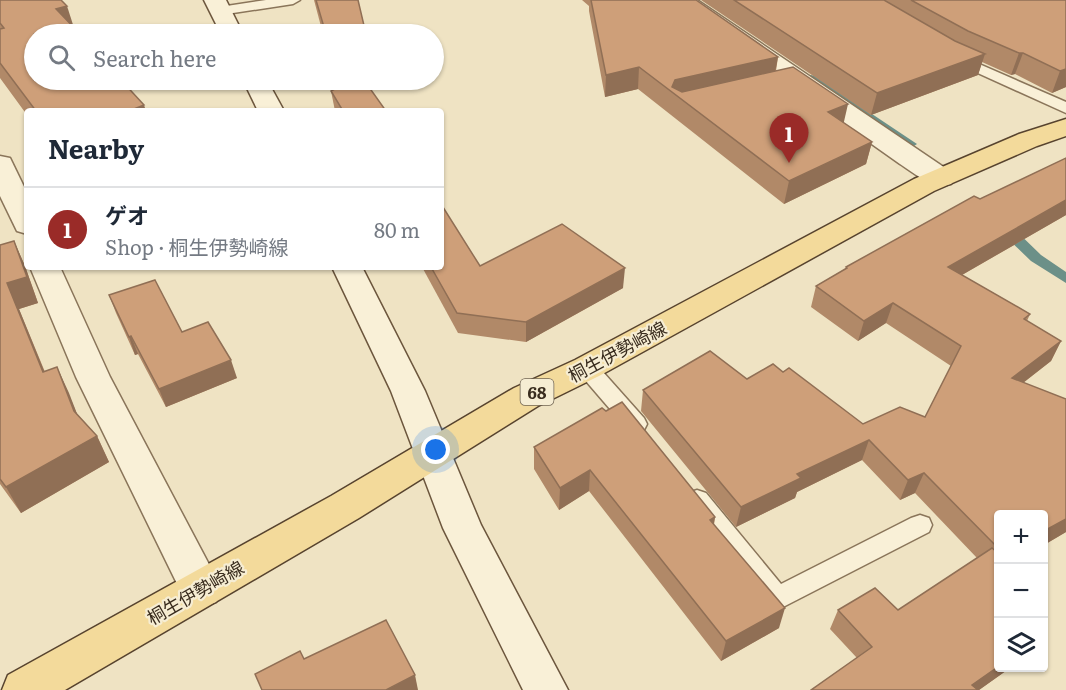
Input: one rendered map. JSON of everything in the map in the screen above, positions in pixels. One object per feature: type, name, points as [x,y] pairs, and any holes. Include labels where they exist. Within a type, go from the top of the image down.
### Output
[{"type":"main road","name":"桐生伊勢崎線","points":[[24,690],[345,507],[526,397],[587,368],[941,178],[1066,127]]},
{"type":"street","points":[[683,0],[786,83],[941,178]]},
{"type":"street","points":[[218,5],[227,24]]},
{"type":"street","points":[[260,90],[269,108]]},
{"type":"street","points":[[0,164],[24,218]]},
{"type":"street","points":[[46,270],[93,377],[201,589]]},
{"type":"street","points":[[348,270],[408,391],[463,528],[546,690]]},
{"type":"lane","points":[[218,5],[293,0]]},
{"type":"lane","points":[[936,46],[1066,108]]},
{"type":"lane","points":[[587,368],[648,439]]},
{"type":"lane","points":[[684,484],[772,593],[783,596],[920,525]]},
{"type":"building","points":[[0,0],[61,0],[67,6],[56,9],[70,24],[24,24],[24,90],[130,90],[144,105],[136,108],[34,108],[0,63],[0,29],[4,28],[0,23]]},
{"type":"building","points":[[316,0],[358,0],[364,24],[323,24]]},
{"type":"building","points":[[591,0],[696,0],[778,57],[675,80],[672,87],[682,92],[793,67],[848,104],[828,112],[872,142],[789,181],[639,67],[606,75]]},
{"type":"building","points":[[734,0],[884,0],[955,41],[985,54],[877,93]]},
{"type":"building","points":[[911,0],[1066,0],[1066,69],[1060,71],[968,31]]},
{"type":"building","points":[[371,90],[384,108],[341,108],[331,91]]},
{"type":"building","points":[[1066,158],[1066,200],[948,267],[1030,314],[1024,319],[1061,341],[1012,378],[1066,399],[1066,519],[1048,529],[1048,510],[994,510],[994,544],[924,473],[908,480],[869,440],[797,474],[801,478],[741,507],[643,390],[710,351],[747,379],[773,364],[783,372],[789,368],[863,424],[900,407],[925,417],[961,346],[893,303],[864,321],[816,286],[974,196],[980,199]]},
{"type":"building","points":[[444,209],[480,266],[562,224],[625,268],[526,322],[457,313],[433,270],[444,270]]},
{"type":"building","points":[[14,241],[27,277],[7,283],[43,372],[57,367],[74,411],[97,436],[6,487],[0,479],[0,245]]},
{"type":"building","points":[[155,280],[182,332],[208,322],[231,360],[159,389],[131,336],[129,337],[109,295]]},
{"type":"building","points":[[622,402],[715,517],[710,520],[785,608],[726,641],[590,470],[560,488],[534,447],[602,408],[606,411]]},
{"type":"building","points":[[992,548],[994,550],[994,670],[972,685],[978,690],[811,690],[872,647],[838,610],[875,588],[898,610]]},
{"type":"building","points":[[386,620],[415,675],[386,690],[262,690],[255,674],[300,651],[304,659]]},
{"type":"waterway","points":[[811,78],[911,144]]},
{"type":"waterway","points":[[1006,229],[1036,258],[1066,278]]},
{"type":"place","name":"ゲオ","points":[[789,163]]}]
